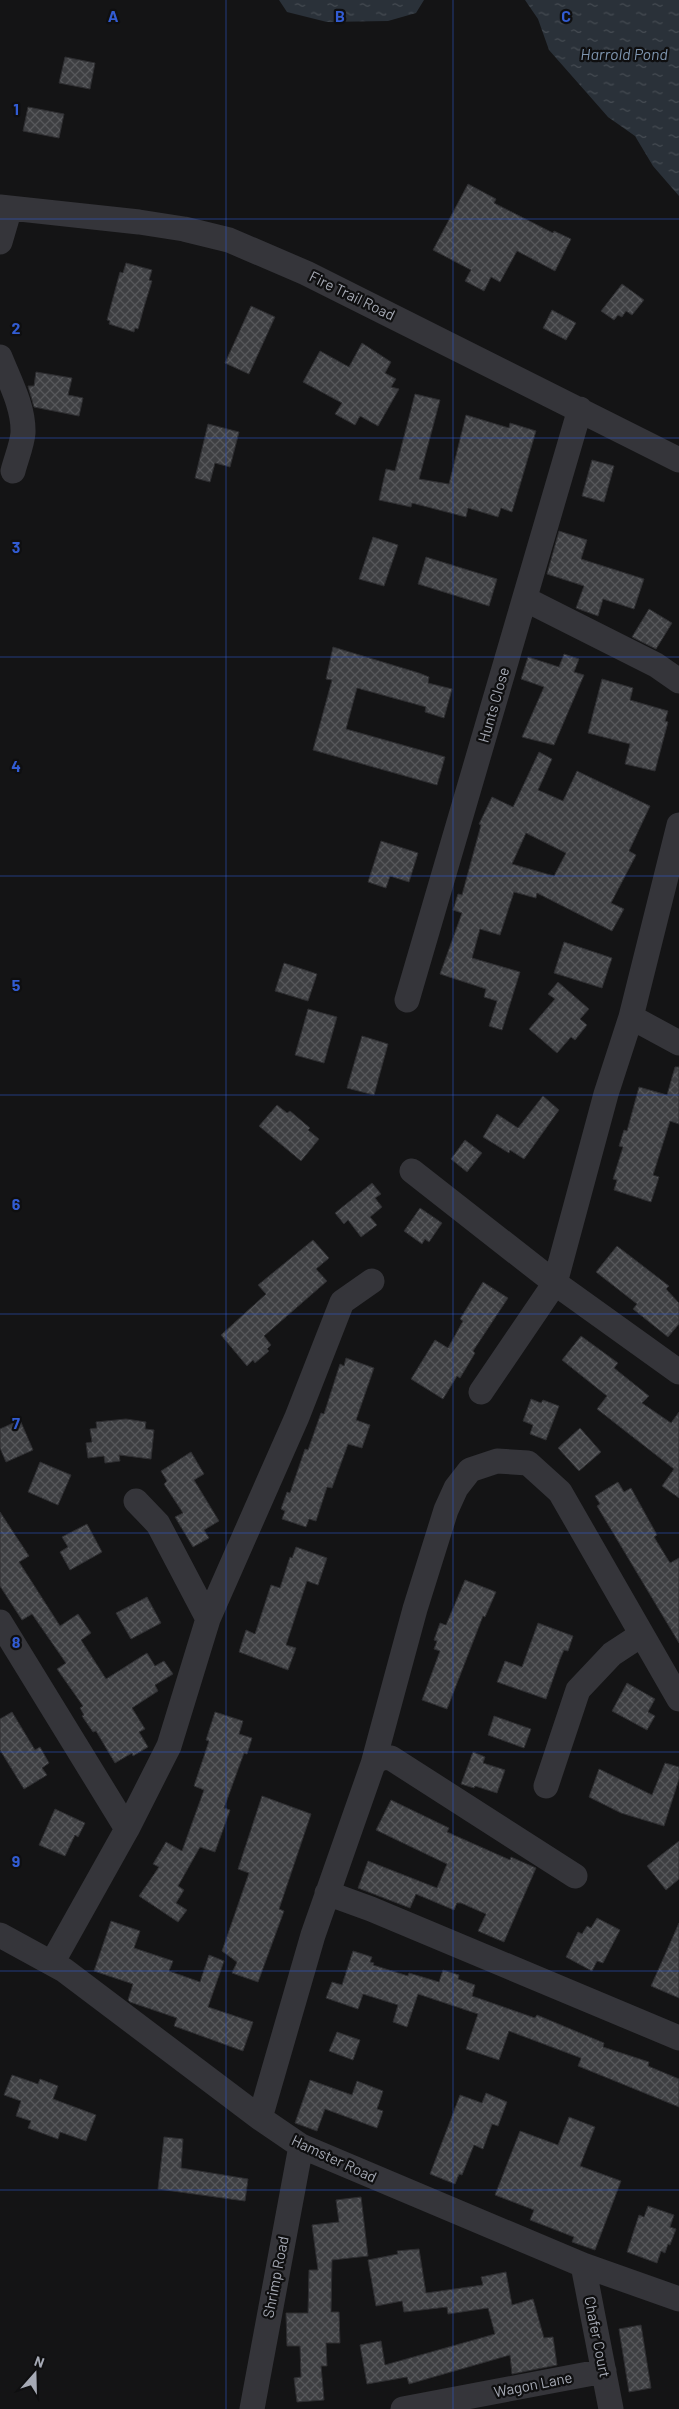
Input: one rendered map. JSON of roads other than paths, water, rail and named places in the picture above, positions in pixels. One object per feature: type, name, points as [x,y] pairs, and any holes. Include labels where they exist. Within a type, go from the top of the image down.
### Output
[{"type":"street","points":[[0,242],[5,207]]},
{"type":"street","name":"Fire Trail Road","points":[[5,207],[139,222],[184,229],[228,240],[306,273],[679,460]]},
{"type":"street","points":[[0,357],[18,404],[22,425],[22,435],[13,471]]},
{"type":"street","name":"Hunts Close","points":[[407,1000],[580,409]]},
{"type":"street","points":[[525,599],[656,666],[679,681]]},
{"type":"street","points":[[481,1392],[555,1283],[606,1094],[630,1016],[679,825]]},
{"type":"street","points":[[630,1016],[679,1043]]},
{"type":"street","points":[[412,1171],[555,1283],[679,1372]]},
{"type":"street","points":[[52,1963],[127,1830],[169,1746],[208,1618],[297,1417],[342,1302],[372,1281]]},
{"type":"street","points":[[260,2118],[327,1893],[373,1764],[415,1608],[446,1510],[456,1488],[470,1470],[497,1461],[528,1463],[560,1492],[679,1699]]},
{"type":"street","points":[[136,1501],[158,1524],[208,1618]]},
{"type":"street","points":[[0,1622],[127,1830]]},
{"type":"street","points":[[546,1786],[578,1690],[612,1654],[642,1635]]},
{"type":"street","points":[[373,1764],[381,1757],[391,1758],[575,1876]]},
{"type":"street","points":[[327,1893],[371,1909],[679,2038]]},
{"type":"street","name":"Hamster Road","points":[[0,1935],[52,1963],[260,2118],[301,2146],[583,2265],[679,2300]]},
{"type":"street","name":"Shrimp Road","points":[[252,2409],[301,2146]]},
{"type":"street","name":"Chafer Court","points":[[583,2265],[611,2409]]},
{"type":"street","name":"Wagon Lane","points":[[402,2409],[604,2372]]},
{"type":"water","points":[[279,0],[424,0],[416,13],[388,21],[327,22],[287,12]]},
{"type":"water","name":"Harrold Pond","points":[[525,0],[679,0],[679,196],[653,166],[635,136],[608,117],[549,50],[538,19]]}]
